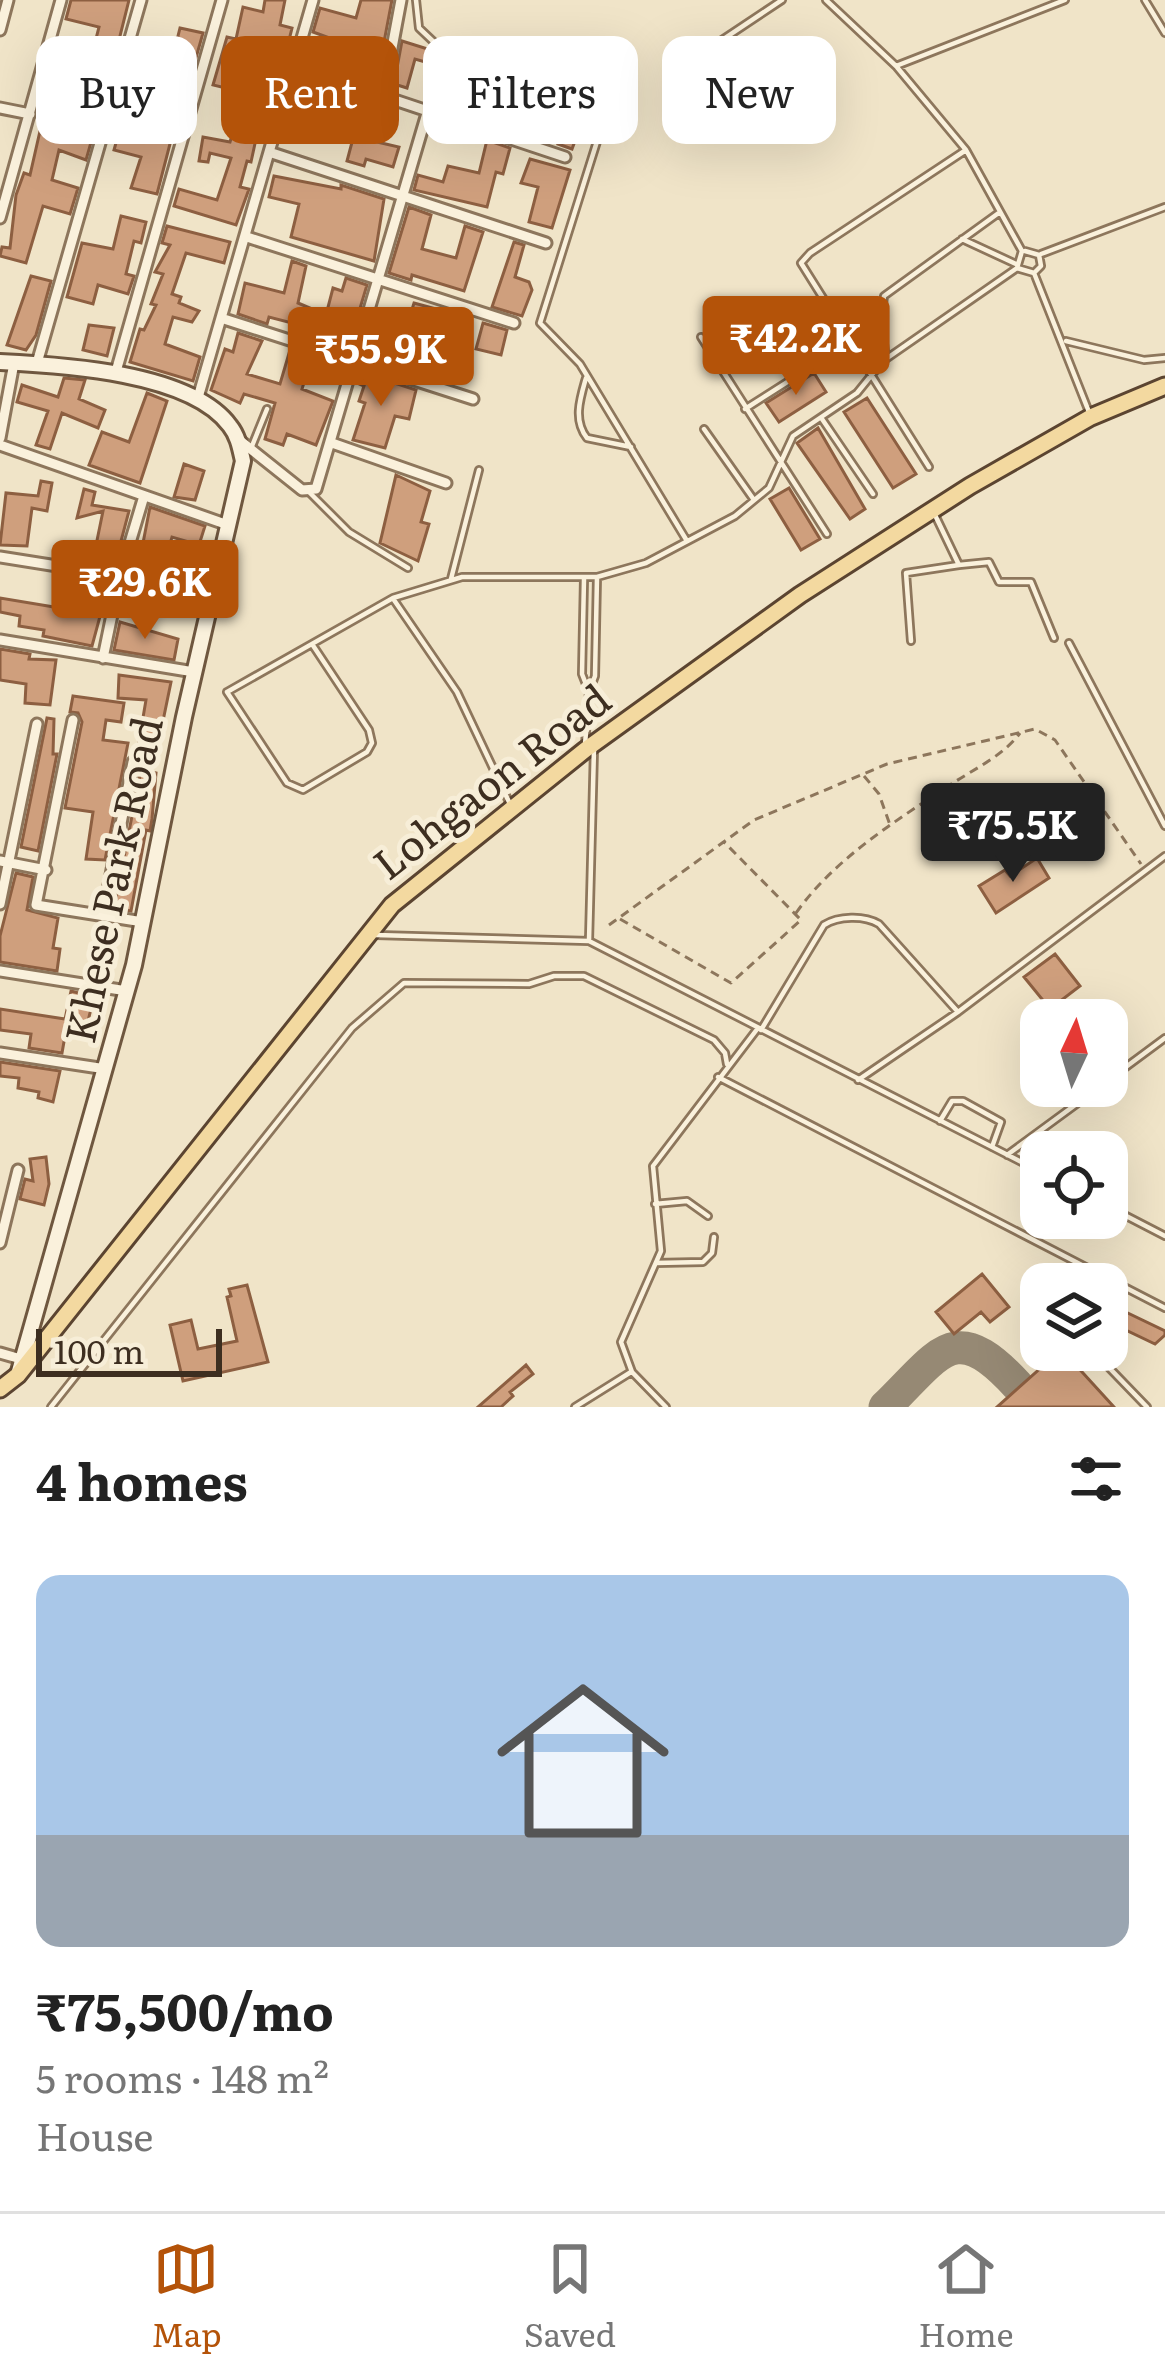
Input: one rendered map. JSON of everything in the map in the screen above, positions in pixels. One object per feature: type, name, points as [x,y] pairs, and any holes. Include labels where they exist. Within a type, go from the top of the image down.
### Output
[{"type":"main road","name":"Lohgaon Road","points":[[10,1376],[392,905],[589,747],[800,595],[932,510],[1091,417],[1165,386]]},
{"type":"street","points":[[0,30],[8,0]]},
{"type":"street","points":[[0,218],[61,0]]},
{"type":"street","points":[[37,363],[141,0]]},
{"type":"street","points":[[115,375],[222,0]]},
{"type":"street","points":[[304,36],[314,0]]},
{"type":"street","points":[[394,36],[401,0]]},
{"type":"street","points":[[0,108],[30,114]]},
{"type":"street","points":[[228,525],[0,442],[7,362],[68,364],[178,391],[221,415],[245,443],[309,492],[316,489],[423,127]]},
{"type":"street","points":[[196,401],[275,144]]},
{"type":"street","points":[[527,144],[565,157]]},
{"type":"street","points":[[272,153],[546,243]]},
{"type":"street","points":[[248,237],[514,323]]},
{"type":"street","points":[[224,319],[472,399]]},
{"type":"street","name":"Khese Park Road","points":[[10,1376],[127,991],[245,443]]},
{"type":"street","points":[[332,443],[446,483]]},
{"type":"street","points":[[104,658],[120,576],[144,496]]},
{"type":"street","points":[[0,556],[120,576]]},
{"type":"street","points":[[0,640],[194,672]]},
{"type":"street","points":[[74,720],[37,904],[143,922]]},
{"type":"street","points":[[0,904],[4,862],[37,724]]},
{"type":"street","points":[[103,916],[133,762]]},
{"type":"street","points":[[4,862],[46,870]]},
{"type":"street","points":[[0,971],[127,991]]},
{"type":"street","points":[[0,1053],[106,1069]]},
{"type":"street","points":[[0,1243],[18,1171]]},
{"type":"street","points":[[0,1353],[10,1376]]},
{"type":"lane","points":[[416,0],[419,28],[438,46],[605,116],[540,315],[544,329],[586,375],[688,541]]},
{"type":"lane","points":[[728,36],[782,0]]},
{"type":"lane","points":[[826,0],[896,66],[966,150],[1022,251],[1039,255],[1165,207]]},
{"type":"lane","points":[[896,66],[1065,0]]},
{"type":"lane","points":[[1145,0],[1165,33]]},
{"type":"lane","points":[[929,467],[801,269],[804,258],[966,150]]},
{"type":"lane","points":[[886,359],[881,321],[884,296],[1000,212]]},
{"type":"lane","points":[[962,239],[1034,273],[1065,341],[1091,417]]},
{"type":"lane","points":[[312,644],[369,730],[372,743],[367,752],[303,790],[286,783],[227,692],[393,598],[451,579],[597,578],[646,563],[688,541],[769,488],[793,436],[857,393],[886,359],[1016,266],[1022,251]]},
{"type":"lane","points":[[1034,273],[1041,266],[1039,255]]},
{"type":"lane","points":[[750,305],[794,378]]},
{"type":"lane","points":[[700,337],[827,534]]},
{"type":"lane","points":[[1065,341],[1152,361],[1165,358]]},
{"type":"lane","points":[[746,409],[849,344]]},
{"type":"lane","points":[[586,375],[578,407],[580,428],[587,438],[631,447]]},
{"type":"lane","points":[[245,443],[267,409]]},
{"type":"lane","points":[[821,417],[873,494]]},
{"type":"lane","points":[[704,429],[754,500]]},
{"type":"lane","points":[[451,579],[479,470]]},
{"type":"lane","points":[[309,492],[349,532],[408,568]]},
{"type":"lane","points":[[932,510],[959,565]]},
{"type":"lane","points":[[911,641],[906,573],[989,562],[999,582],[1031,582],[1054,638]]},
{"type":"lane","points":[[584,578],[582,674],[589,692]]},
{"type":"lane","points":[[590,941],[589,692],[595,676],[597,578]]},
{"type":"lane","points":[[393,598],[457,692],[512,809]]},
{"type":"lane","points":[[1069,644],[1165,826]]},
{"type":"lane","points":[[859,1079],[958,1012],[1165,856]]},
{"type":"lane","points":[[666,1407],[632,1372],[622,1349],[622,1334],[662,1241],[652,1166],[727,1064],[759,1029],[824,926],[834,920],[864,918],[879,924],[958,1012]]},
{"type":"lane","points":[[364,935],[590,941],[1020,1162]]},
{"type":"lane","points":[[51,1407],[352,1028],[404,983],[529,984],[554,976],[584,976],[714,1040],[727,1064]]},
{"type":"lane","points":[[1128,1066],[1165,1039]]},
{"type":"lane","points":[[718,1076],[1165,1308]]},
{"type":"lane","points":[[940,1121],[952,1101],[963,1101],[1001,1122],[992,1147]]},
{"type":"lane","points":[[1007,1155],[1073,1107]]},
{"type":"lane","points":[[655,1204],[687,1201],[708,1216]]},
{"type":"lane","points":[[1128,1217],[1165,1236]]},
{"type":"lane","points":[[656,1263],[703,1262],[712,1253],[714,1237]]},
{"type":"lane","points":[[1112,1371],[1147,1407]]},
{"type":"lane","points":[[575,1407],[632,1372]]},
{"type":"path","points":[[609,926],[754,820],[863,774],[1035,729],[1054,740],[1146,871]]},
{"type":"path","points":[[795,914],[829,873],[995,756],[1020,733]]},
{"type":"path","points":[[863,774],[879,794],[891,829]]},
{"type":"path","points":[[619,918],[730,983],[801,920],[724,842]]},
{"type":"building","points":[[71,0],[129,0],[120,36],[97,36],[99,27],[66,19]]},
{"type":"building","points":[[265,0],[285,0],[280,25],[292,28],[290,36],[237,36],[243,7],[263,12]]},
{"type":"building","points":[[361,0],[392,0],[385,36],[313,32],[320,8],[356,18]]},
{"type":"building","points":[[180,28],[203,33],[197,54],[197,36],[178,36]]},
{"type":"building","points":[[402,41],[423,48],[423,61],[415,59],[407,88],[399,86]]},
{"type":"building","points":[[221,58],[221,87],[213,85]]},
{"type":"building","points":[[203,137],[221,144],[255,144],[240,187],[249,189],[236,225],[174,206],[179,189],[217,200],[231,158],[210,153],[208,162],[199,161]]},
{"type":"building","points":[[37,144],[91,144],[86,160],[59,150],[52,180],[78,188],[70,214],[43,206],[26,263],[0,256],[2,247],[10,248],[16,195],[24,173],[30,175]]},
{"type":"building","points":[[116,144],[170,144],[157,194],[131,188],[141,157],[114,150]]},
{"type":"building","points":[[352,144],[399,147],[393,167],[366,159],[364,166],[347,161]]},
{"type":"building","points":[[486,144],[510,148],[503,174],[496,172],[487,207],[414,190],[418,175],[443,182],[448,166],[479,173]]},
{"type":"building","points":[[530,159],[570,170],[552,228],[529,222],[538,187],[521,183]]},
{"type":"building","points":[[274,176],[341,189],[341,185],[384,199],[374,261],[291,237],[299,204],[269,197]]},
{"type":"building","points":[[409,207],[431,215],[422,249],[456,258],[465,226],[483,232],[464,291],[389,273]]},
{"type":"building","points":[[121,216],[146,222],[141,243],[134,241],[126,274],[134,276],[128,294],[98,285],[93,304],[67,297],[82,243],[113,249]]},
{"type":"building","points":[[167,226],[230,242],[224,263],[186,253],[172,294],[181,297],[179,303],[199,311],[192,322],[173,317],[165,344],[200,357],[193,381],[130,362],[140,329],[144,330],[156,305],[151,304],[163,274],[155,272],[170,245],[162,243]]},
{"type":"building","points":[[514,242],[524,245],[515,277],[529,282],[532,290],[522,316],[492,307]]},
{"type":"building","points":[[292,261],[306,266],[298,303],[326,315],[333,288],[342,291],[346,278],[367,285],[349,345],[293,332],[296,324],[269,317],[267,324],[238,314],[245,283],[284,293]]},
{"type":"building","points":[[31,276],[51,281],[36,335],[26,350],[7,345]]},
{"type":"building","points":[[414,303],[462,316],[456,338],[428,331],[418,366],[367,356],[385,311],[410,316]]},
{"type":"building","points":[[483,323],[507,330],[501,355],[476,349]]},
{"type":"building","points":[[89,325],[114,328],[107,356],[83,350]]},
{"type":"building","points":[[238,333],[262,341],[247,374],[280,384],[290,350],[312,357],[302,389],[333,401],[316,445],[287,434],[283,445],[265,439],[275,403],[244,394],[240,403],[211,390],[225,349],[233,352]]},
{"type":"building","points":[[361,372],[416,390],[409,419],[395,416],[385,448],[353,440],[365,403],[359,401],[364,386],[357,383]]},
{"type":"building","points":[[814,373],[826,392],[779,422],[766,403]]},
{"type":"building","points":[[64,378],[85,380],[79,399],[105,410],[98,428],[62,413],[50,449],[36,445],[48,411],[17,402],[22,385],[58,397]]},
{"type":"building","points":[[147,393],[167,401],[140,483],[89,465],[102,432],[129,442]]},
{"type":"building","points":[[867,398],[916,474],[893,488],[844,412]]},
{"type":"building","points":[[818,428],[865,509],[850,519],[797,443]]},
{"type":"building","points":[[184,464],[204,471],[195,500],[174,497]]},
{"type":"building","points":[[396,475],[430,491],[421,522],[429,524],[418,561],[380,543]]},
{"type":"building","points":[[41,481],[52,483],[47,511],[32,508],[27,546],[0,545],[6,493],[38,496]]},
{"type":"building","points":[[789,488],[820,539],[801,550],[770,499]]},
{"type":"building","points":[[84,489],[95,492],[92,505],[129,511],[116,560],[94,555],[103,511],[77,518]]},
{"type":"building","points":[[150,507],[205,526],[199,545],[172,537],[158,585],[136,579]]},
{"type":"building","points":[[66,577],[109,583],[92,646],[43,636],[44,630],[19,626],[20,616],[0,612],[0,598],[60,608]]},
{"type":"building","points":[[120,622],[178,639],[174,660],[114,650]]},
{"type":"building","points":[[0,649],[30,654],[29,659],[56,660],[50,705],[25,703],[26,684],[0,680]]},
{"type":"building","points":[[119,675],[171,682],[157,750],[138,747],[146,700],[118,698]]},
{"type":"building","points":[[73,696],[124,703],[121,722],[106,720],[103,740],[128,743],[105,860],[86,859],[93,812],[65,808],[82,722],[78,713],[70,712]]},
{"type":"building","points":[[47,718],[54,719],[53,754],[57,754],[38,851],[21,847]]},
{"type":"building","points":[[141,770],[156,773],[150,831],[146,830],[131,911],[114,908]]},
{"type":"building","points":[[1037,858],[1049,878],[996,913],[979,886],[1005,870],[1010,876]]},
{"type":"building","points":[[16,873],[33,877],[27,910],[58,918],[53,948],[60,949],[57,971],[0,962],[0,936]]},
{"type":"building","points":[[1055,954],[1080,986],[1063,999],[1042,999],[1024,977]]},
{"type":"building","points":[[71,991],[94,997],[88,1021],[100,1023],[98,1041],[65,1036],[62,1053],[29,1048],[31,1034],[0,1030],[0,1009],[65,1019]]},
{"type":"building","points":[[0,1062],[60,1071],[53,1102],[38,1098],[39,1092],[18,1088],[19,1078],[0,1076]]},
{"type":"building","points":[[46,1157],[49,1184],[44,1205],[20,1199],[25,1179],[33,1181],[30,1159]]},
{"type":"building","points":[[982,1274],[1009,1307],[990,1322],[981,1312],[954,1334],[936,1312]]},
{"type":"building","points":[[247,1285],[268,1362],[183,1381],[170,1325],[191,1320],[198,1349],[237,1341],[227,1297],[231,1296],[229,1289]]},
{"type":"building","points":[[1128,1313],[1165,1331],[1155,1344],[1128,1331]]},
{"type":"building","points":[[526,1365],[533,1374],[510,1392],[513,1396],[501,1407],[478,1407]]},
{"type":"building","points":[[1037,1371],[1081,1371],[1114,1407],[997,1407]]},
{"type":"taxiway","points":[[885,1407],[948,1350],[978,1352],[1017,1385]]}]
